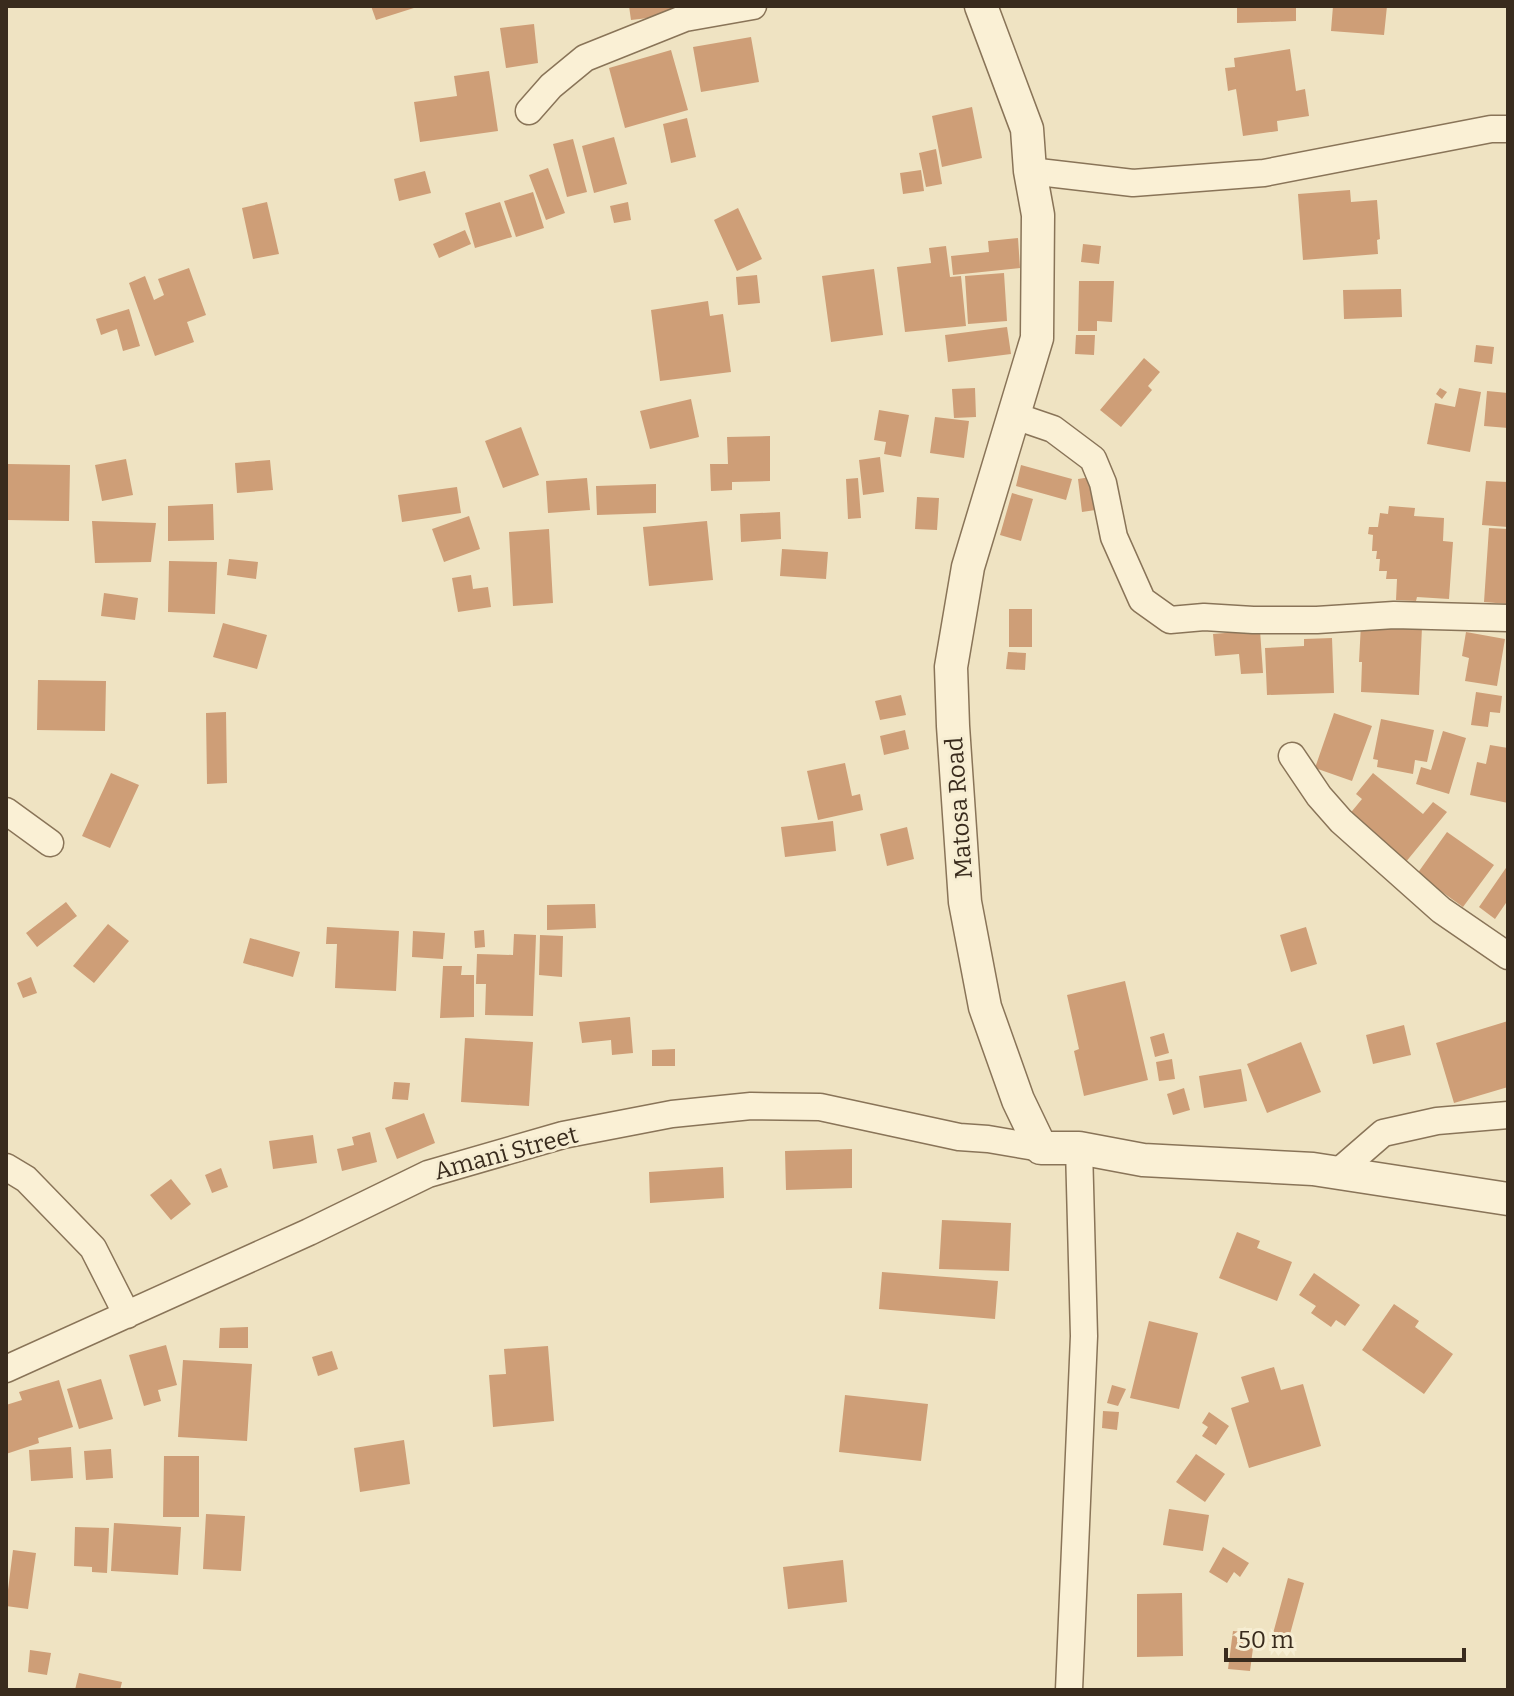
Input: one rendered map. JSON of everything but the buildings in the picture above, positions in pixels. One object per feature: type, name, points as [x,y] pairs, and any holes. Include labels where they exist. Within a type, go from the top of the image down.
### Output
[{"type":"street","points":[[529,111],[551,86],[585,58],[685,18],[753,6]]},
{"type":"street","name":"Matosa Road","points":[[981,6],[1027,129],[1038,215],[1037,338],[968,567],[951,667],[951,702],[965,902],[985,1007],[1018,1100],[1041,1148]]},
{"type":"street","points":[[1030,171],[1133,183],[1264,173],[1491,129],[1508,129]]},
{"type":"street","points":[[1015,416],[1053,429],[1093,459],[1103,483],[1114,537],[1142,600],[1170,620],[1204,617],[1317,620],[1394,615],[1508,618]]},
{"type":"street","points":[[1292,756],[1319,796],[1341,821],[1441,910],[1508,956]]},
{"type":"street","points":[[6,811],[50,843]]},
{"type":"street","name":"Amani Street","points":[[6,1369],[309,1232],[428,1174],[563,1135],[672,1114],[751,1106],[820,1107],[959,1137],[1041,1148]]},
{"type":"street","points":[[1338,1172],[1383,1133],[1437,1121],[1508,1115]]},
{"type":"street","points":[[1041,1148],[1079,1148],[1143,1160],[1338,1172],[1508,1199]]},
{"type":"street","points":[[1069,1690],[1084,1336],[1079,1148]]},
{"type":"street","points":[[6,1167],[26,1179],[93,1248],[127,1315]]}]
